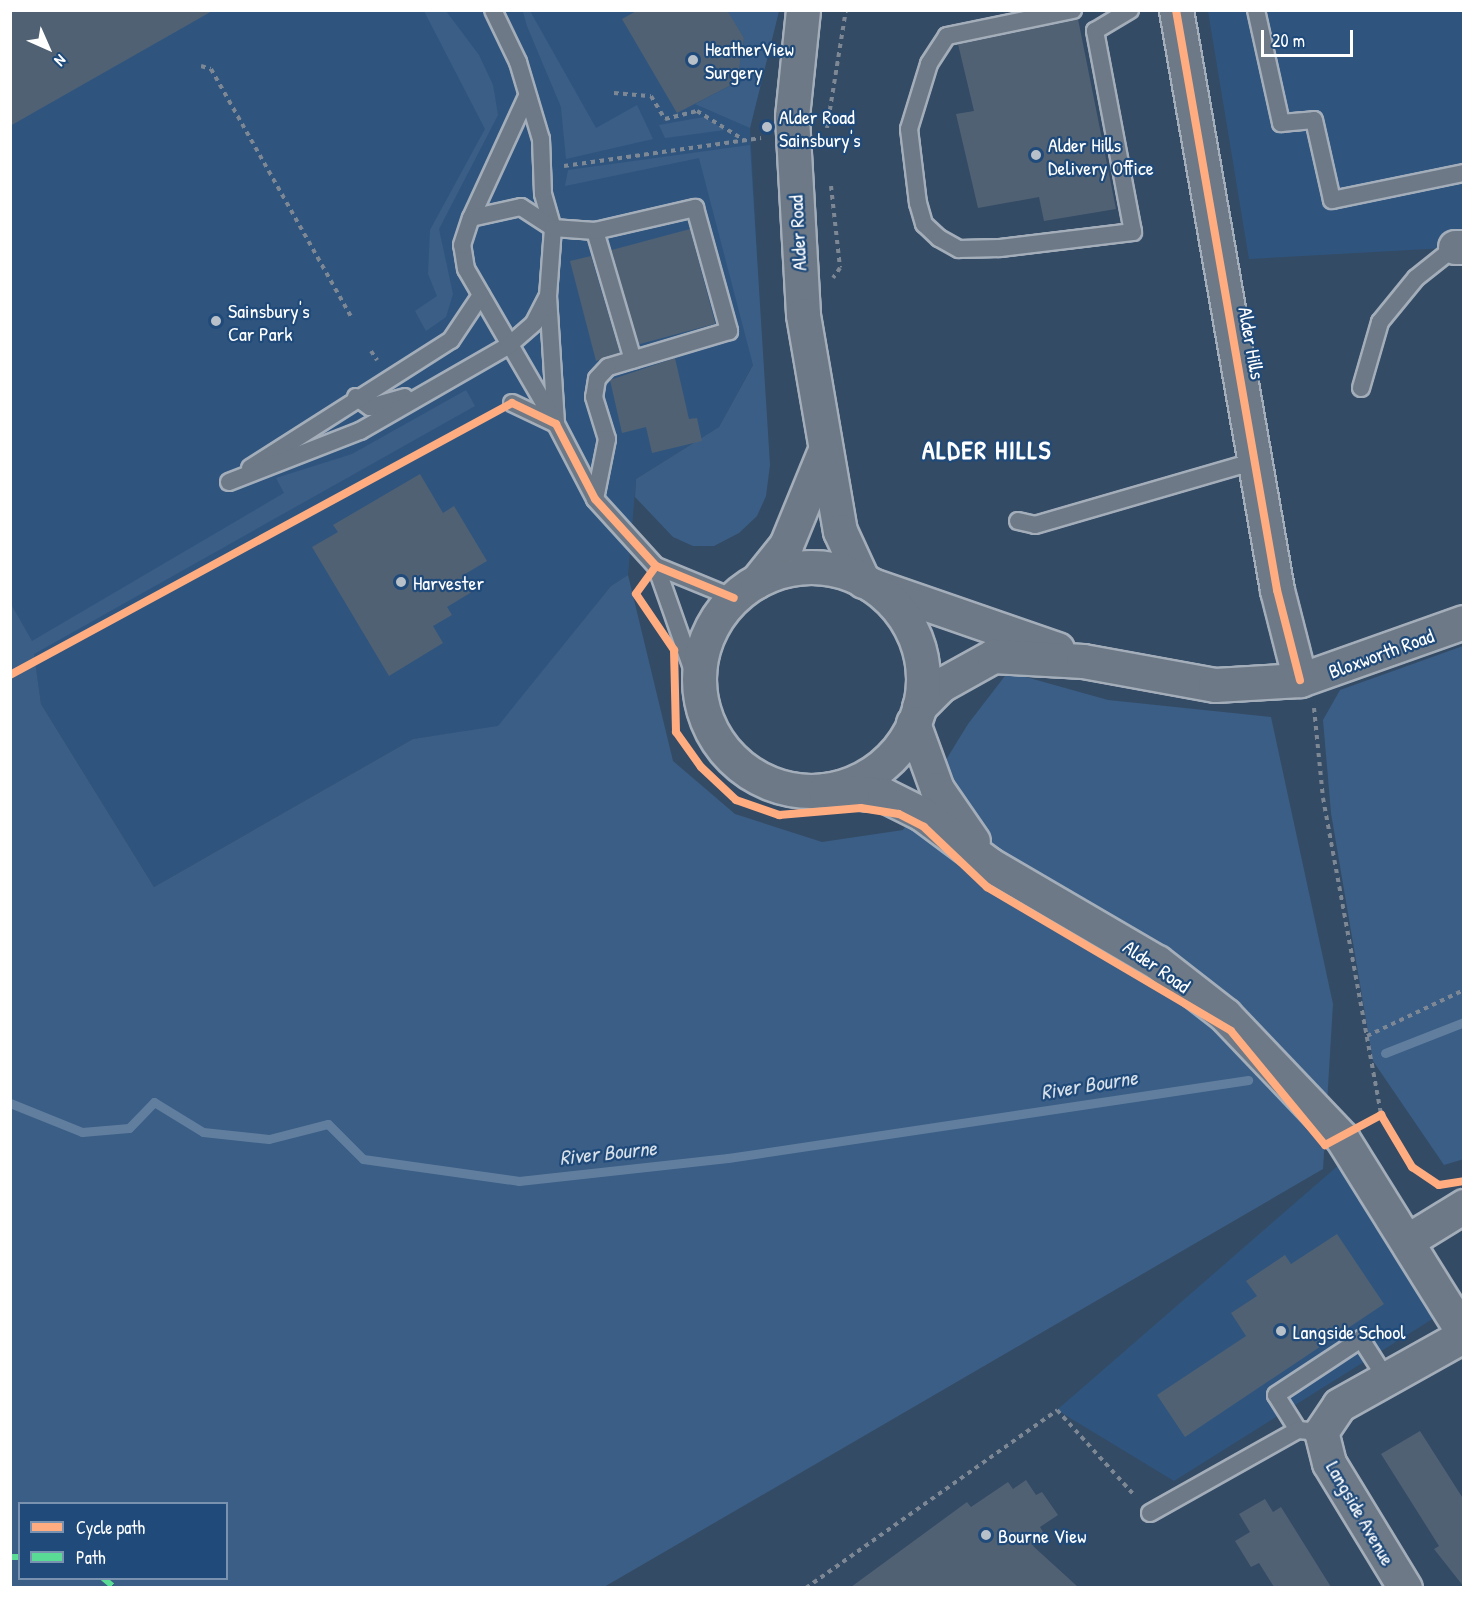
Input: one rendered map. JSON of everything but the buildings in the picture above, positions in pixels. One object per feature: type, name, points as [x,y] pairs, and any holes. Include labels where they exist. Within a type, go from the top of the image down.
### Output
[{"type":"main road","name":"Alder Road","points":[[803,10],[792,133],[803,315],[823,455],[840,531],[867,583]]},
{"type":"main road","name":"Alder Hills","points":[[1176,10],[1277,590],[1306,679]]},
{"type":"main road","points":[[699,692],[705,643],[745,590],[786,545],[823,455]]},
{"type":"main road","name":"Bloxworth Road","points":[[745,590],[815,567],[1020,632],[1083,661]]},
{"type":"main road","points":[[867,583],[901,613],[916,640],[922,669],[916,715]]},
{"type":"main road","name":"Bloxworth Road","points":[[825,790],[877,769],[941,685],[993,656],[1083,661],[1215,685],[1306,679],[1464,622]]},
{"type":"main road","name":"Alder Road","points":[[699,692],[715,737],[743,768],[782,787],[884,795],[922,814],[989,864],[1157,962],[1225,1015],[1342,1138],[1464,1335]]},
{"type":"main road","name":"Alder Road","points":[[916,715],[937,789],[989,864]]},
{"type":"main road","points":[[1407,1241],[1464,1206]]},
{"type":"main road","points":[[1309,1431],[1339,1405],[1384,1375],[1464,1335]]},
{"type":"main road","name":"Langside Avenue","points":[[1309,1431],[1405,1587]]},
{"type":"lane","points":[[493,10],[518,62],[541,139],[542,166],[553,228],[548,296],[556,424]]},
{"type":"lane","points":[[1073,10],[947,36],[929,64],[909,129],[918,202],[924,225],[939,238],[959,249],[1000,248],[1133,232],[1095,31],[1130,10]]},
{"type":"lane","points":[[1256,10],[1281,123],[1314,120],[1332,200],[1464,173]]},
{"type":"lane","points":[[527,96],[471,218],[462,245],[466,268],[508,346],[556,424],[595,499],[656,567],[699,692]]},
{"type":"lane","points":[[471,218],[522,207],[553,228],[595,231],[697,210],[728,333],[608,367],[597,379],[594,398],[607,439],[595,499]]},
{"type":"lane","points":[[595,231],[633,360]]},
{"type":"lane","points":[[1361,388],[1380,322],[1416,278],[1459,247]]},
{"type":"lane","points":[[481,295],[451,340],[356,398],[229,482],[360,432],[508,346],[534,323],[548,296]]},
{"type":"lane","points":[[356,398],[370,407],[432,389]]},
{"type":"lane","points":[[512,402],[556,424]]},
{"type":"lane","points":[[1018,520],[1035,525],[1255,461]]},
{"type":"lane","points":[[656,567],[745,590]]},
{"type":"lane","points":[[1150,1513],[1309,1431],[1276,1395],[1361,1339],[1384,1375]]},
{"type":"path","points":[[825,138],[846,10]]},
{"type":"path","points":[[201,66],[211,69],[352,318]]},
{"type":"path","points":[[614,93],[651,96],[664,118],[697,111],[744,140]]},
{"type":"path","points":[[542,166],[792,133]]},
{"type":"path","points":[[803,315],[840,268],[829,174]]},
{"type":"path","points":[[1306,679],[1323,798],[1381,1115],[1387,1124]]},
{"type":"path","points":[[1367,1036],[1464,990]]},
{"type":"path","points":[[1342,1138],[1381,1115]]},
{"type":"path","points":[[806,1587],[1057,1410],[1150,1513]]},
{"type":"shaded area","points":[[10,11],[779,11],[750,128],[762,348],[719,427],[636,479],[628,575],[611,586],[498,727],[413,739],[154,887],[41,704],[32,642],[11,604]]},
{"type":"shaded area","points":[[424,11],[446,11],[479,55],[493,85],[498,115],[439,229],[453,294],[446,317],[426,331],[415,311],[437,296],[428,274],[430,230],[485,129]]},
{"type":"shaded area","points":[[530,11],[596,128],[637,105],[653,139],[566,159],[561,107],[527,26],[523,12]]},
{"type":"shaded area","points":[[727,11],[779,11],[750,128],[695,104],[737,82],[744,38]]},
{"type":"shaded area","points":[[1208,11],[1463,11],[1463,247],[1249,259]]},
{"type":"shaded area","points":[[704,117],[725,130],[665,138],[659,125]]},
{"type":"shaded area","points":[[750,145],[770,465],[766,496],[757,516],[739,533],[714,546],[693,546],[673,537],[635,497],[636,479],[719,427],[753,365],[699,158],[565,186],[568,170]]},
{"type":"shaded area","points":[[466,390],[475,406],[34,654],[41,704],[154,887],[413,739],[498,726],[611,586],[628,575],[673,761],[735,814],[822,842],[903,830],[968,724],[1008,672],[1108,700],[1271,717],[1333,1004],[1323,1169],[604,1587],[10,1587],[11,604],[32,641],[284,493],[276,478],[352,454]]},
{"type":"shaded area","points":[[1463,646],[1464,1159],[1444,1165],[1373,1061],[1331,813],[1323,720],[1340,690]]},
{"type":"shaded area","name":"Langside School","points":[[1340,1164],[1442,1313],[1174,1481],[1057,1410]]},
{"type":"waterway","name":"River Bourne","points":[[1385,1053],[1464,1022]]},
{"type":"waterway","name":"River Bourne","points":[[10,1103],[82,1132],[129,1128],[154,1102],[203,1132],[269,1139],[328,1124],[363,1159],[519,1181],[728,1158],[1248,1080]]},
{"type":"marked path","points":[[10,1557],[18,1557]]},
{"type":"marked path","points":[[105,1580],[115,1588]]},
{"type":"cycle path","points":[[1176,10],[1277,590],[1300,680]]},
{"type":"cycle path","points":[[10,675],[512,403],[556,424],[595,499],[656,566],[734,598]]},
{"type":"cycle path","points":[[656,566],[636,594],[674,650],[676,732],[701,767],[736,800],[779,815],[861,808],[899,814],[924,827],[987,887],[1231,1031],[1325,1145],[1381,1115],[1412,1167],[1439,1185],[1464,1181]]},
{"type":"place","name":"HeatherView Surgery","points":[[693,60]]},
{"type":"place","name":"Alder Road Sainsbury's","points":[[767,127]]},
{"type":"place","name":"Alder Hills Delivery Office","points":[[1036,155]]},
{"type":"place","name":"Sainsbury's Car Park","points":[[216,321]]},
{"type":"place","name":"Harvester","points":[[401,582]]},
{"type":"place","name":"Langside School","points":[[1281,1331]]},
{"type":"place","name":"Bourne View","points":[[986,1535]]},
{"type":"district","name":"ALDER HILLS","points":[[987,450]]}]
